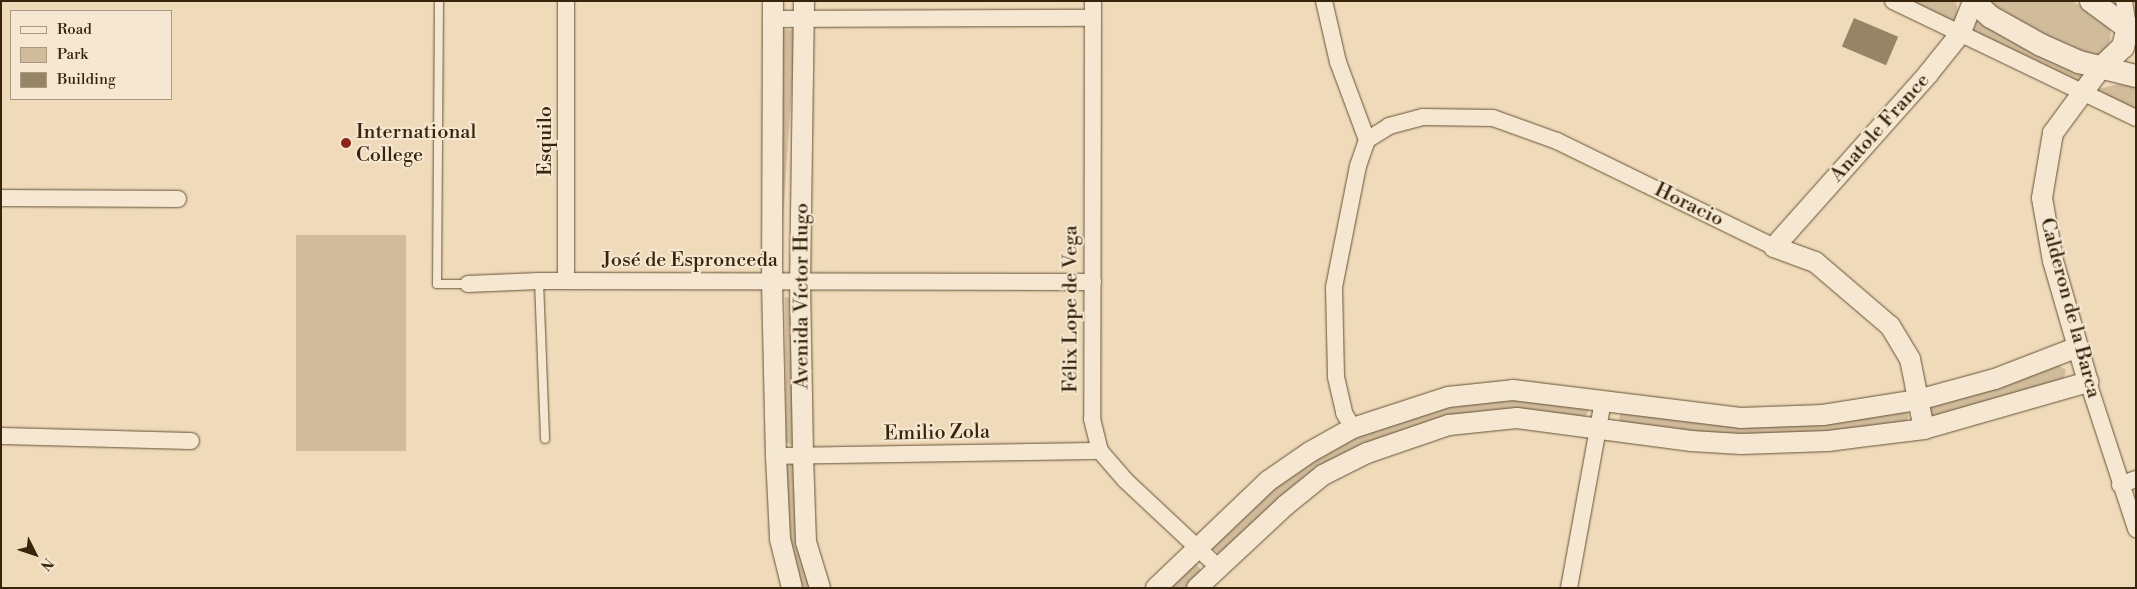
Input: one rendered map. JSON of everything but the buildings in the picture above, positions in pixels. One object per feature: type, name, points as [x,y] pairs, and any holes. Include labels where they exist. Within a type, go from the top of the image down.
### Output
[{"type":"main road","points":[[1973,1],[2016,32],[2079,62],[2136,76]]},
{"type":"main road","points":[[2091,1],[2132,31],[2123,47],[2101,68]]},
{"type":"street","name":"Esquilo","points":[[566,1],[566,282]]},
{"type":"street","name":"Félix Lope de Vega","points":[[1093,1],[1092,418],[1100,451],[1124,480],[1198,545],[1218,567]]},
{"type":"street","points":[[1324,1],[1338,62],[1367,140],[1358,166],[1334,287],[1336,376],[1344,414],[1353,428]]},
{"type":"street","points":[[1893,1],[2136,118]]},
{"type":"street","name":"Anatole France","points":[[1774,246],[1960,34],[1973,1]]},
{"type":"street","points":[[2124,1],[2132,31]]},
{"type":"street","points":[[773,10],[1093,18]]},
{"type":"street","name":"Avenida Víctor Hugo","points":[[773,10],[772,282],[776,456],[780,539],[792,588]]},
{"type":"street","name":"Avenida Víctor Hugo","points":[[804,11],[800,282],[803,456],[806,542],[820,588]]},
{"type":"street","name":"Calderon de la Barca","points":[[2101,68],[2081,92],[2053,134],[2042,198],[2053,261],[2088,382],[2120,485],[2136,529]]},
{"type":"street","name":"Horacio","points":[[1367,140],[1389,126],[1423,117],[1493,118],[1557,141],[1774,246],[1815,262],[1890,326],[1910,359],[1924,429]]},
{"type":"street","points":[[1,198],[178,199]]},
{"type":"street","name":"José de Espronceda","points":[[468,284],[539,282],[1093,282]]},
{"type":"street","points":[[1156,588],[1198,545],[1268,481],[1353,428],[1405,409],[1479,392],[1513,390],[1740,418],[1823,415],[1918,400],[1995,379],[2078,347]]},
{"type":"street","points":[[1197,588],[1218,567],[1323,475],[1367,453],[1450,425],[1482,420],[1517,418],[1599,427],[1664,438],[1741,444],[1828,441],[1924,429],[2088,382]]},
{"type":"street","points":[[1569,588],[1603,401]]},
{"type":"street","points":[[1,436],[191,442]]},
{"type":"street","name":"Emilio Zola","points":[[776,456],[1100,451]]},
{"type":"street","points":[[2120,485],[2136,479]]},
{"type":"lane","points":[[440,1],[437,284],[468,284]]},
{"type":"lane","points":[[539,282],[545,439]]},
{"type":"green space","points":[[1910,1],[1956,1],[1958,13],[1955,24]]},
{"type":"green space","points":[[1989,1],[2072,1],[2109,24],[2111,33],[2109,46],[2101,54],[2090,58],[2008,20]]},
{"type":"green space","points":[[1980,21],[2035,54],[2086,76],[2075,87],[1973,33],[1976,22]]},
{"type":"green space","points":[[781,29],[796,30],[779,270],[764,269]]},
{"type":"green space","points":[[2118,84],[2136,87],[2136,114],[2095,90]]},
{"type":"green space","points":[[296,235],[406,235],[406,451],[296,451]]},
{"type":"green space","points":[[785,297],[793,298],[796,445],[793,446],[786,442]]},
{"type":"green space","points":[[2058,365],[2066,370],[2064,379],[1936,417],[1929,412],[1930,407]]},
{"type":"green space","points":[[1514,396],[1588,406],[1589,410],[1585,417],[1411,430],[1223,552],[1218,553],[1211,546],[1273,487],[1356,434],[1451,403]]},
{"type":"green space","points":[[1621,410],[1907,411],[1909,416],[1905,424],[1829,436],[1740,438],[1622,423],[1619,419]]},
{"type":"green space","points":[[796,462],[813,588],[800,588],[785,536],[785,466]]},
{"type":"green space","points":[[1195,563],[1202,571],[1187,588],[1167,588]]},
{"type":"place","name":"International College","points":[[346,143]]}]
